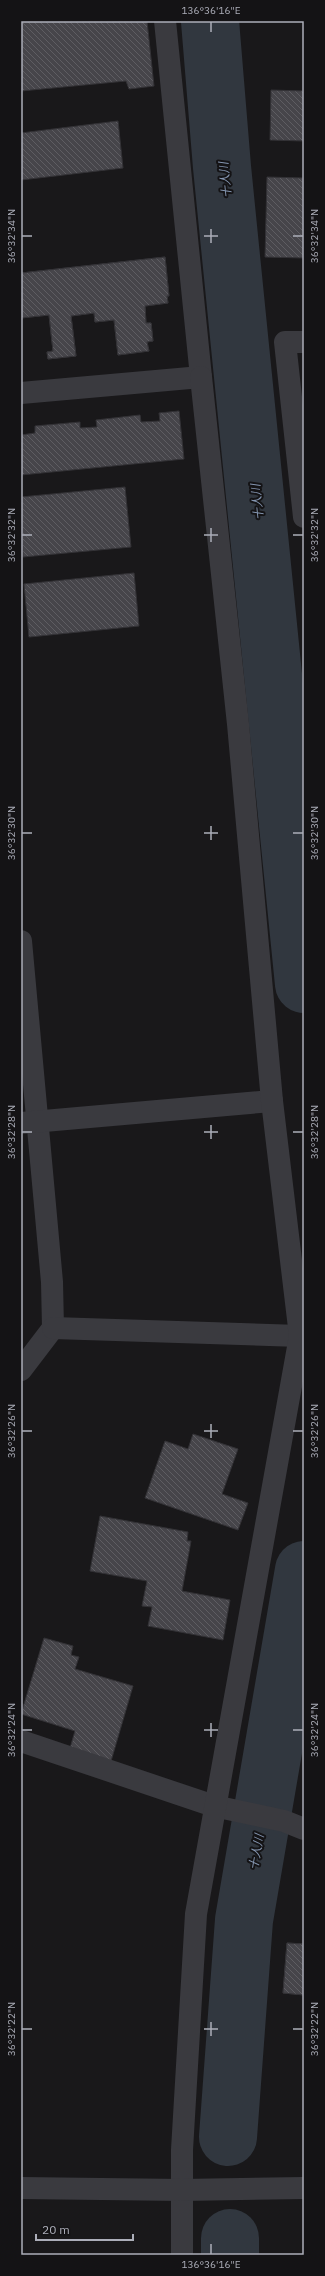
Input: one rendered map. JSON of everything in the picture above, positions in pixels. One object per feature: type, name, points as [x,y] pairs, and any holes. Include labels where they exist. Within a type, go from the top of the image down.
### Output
[{"type":"street","points":[[165,21],[238,724],[272,1101],[302,1340],[223,1808],[196,1914],[182,2190],[182,2255]]},
{"type":"street","points":[[304,342],[285,342],[304,517]]},
{"type":"street","points":[[21,393],[201,377]]},
{"type":"street","points":[[21,941],[29,1122],[52,1282],[53,1328],[21,1370]]},
{"type":"street","points":[[29,1122],[272,1101]]},
{"type":"street","points":[[53,1328],[302,1340]]},
{"type":"street","points":[[21,1741],[223,1808],[284,1821],[304,1829]]},
{"type":"street","points":[[21,2188],[182,2190],[304,2188]]},
{"type":"building","points":[[21,21],[147,21],[154,86],[129,89],[126,81],[21,91]]},
{"type":"building","points":[[271,90],[304,91],[304,141],[270,140]]},
{"type":"building","points":[[118,121],[123,168],[21,180],[21,133]]},
{"type":"building","points":[[267,177],[303,178],[304,258],[265,257]]},
{"type":"building","points":[[165,257],[169,296],[167,296],[168,303],[145,306],[146,323],[151,323],[153,341],[147,342],[149,351],[118,355],[114,320],[95,322],[94,313],[71,316],[76,356],[48,359],[47,352],[53,351],[49,315],[21,318],[21,273]]},
{"type":"building","points":[[165,257],[169,296],[167,296],[168,303],[145,306],[146,323],[151,323],[153,341],[147,342],[149,351],[118,355],[114,320],[95,322],[94,313],[71,316],[76,356],[48,359],[47,352],[53,351],[49,315],[21,318],[21,273]]},
{"type":"building","points":[[179,411],[184,459],[21,475],[21,435],[35,433],[35,426],[80,422],[80,428],[97,427],[96,420],[140,415],[141,422],[160,421],[159,413]]},
{"type":"building","points":[[125,487],[131,547],[23,557],[21,497]]},
{"type":"building","points":[[134,573],[139,626],[29,637],[24,584]]},
{"type":"building","points":[[193,1434],[238,1449],[222,1494],[248,1503],[238,1530],[145,1498],[165,1441],[188,1449]]},
{"type":"building","points":[[100,1516],[188,1532],[187,1541],[191,1541],[182,1591],[230,1600],[223,1640],[148,1626],[152,1607],[142,1606],[147,1581],[90,1571]]},
{"type":"building","points":[[44,1638],[73,1646],[71,1655],[79,1657],[75,1669],[133,1686],[109,1768],[68,1755],[75,1731],[21,1714]]},
{"type":"building","points":[[287,1943],[304,1944],[304,1995],[283,1993]]},
{"type":"building","points":[[287,1943],[304,1944],[304,1995],[283,1993]]},
{"type":"waterway","name":"十人川","points":[[210,21],[222,167],[304,984]]},
{"type":"waterway","name":"十人川","points":[[228,2137],[244,1920],[304,1570]]},
{"type":"waterway","name":"十人川","points":[[230,2238],[230,2255]]}]
